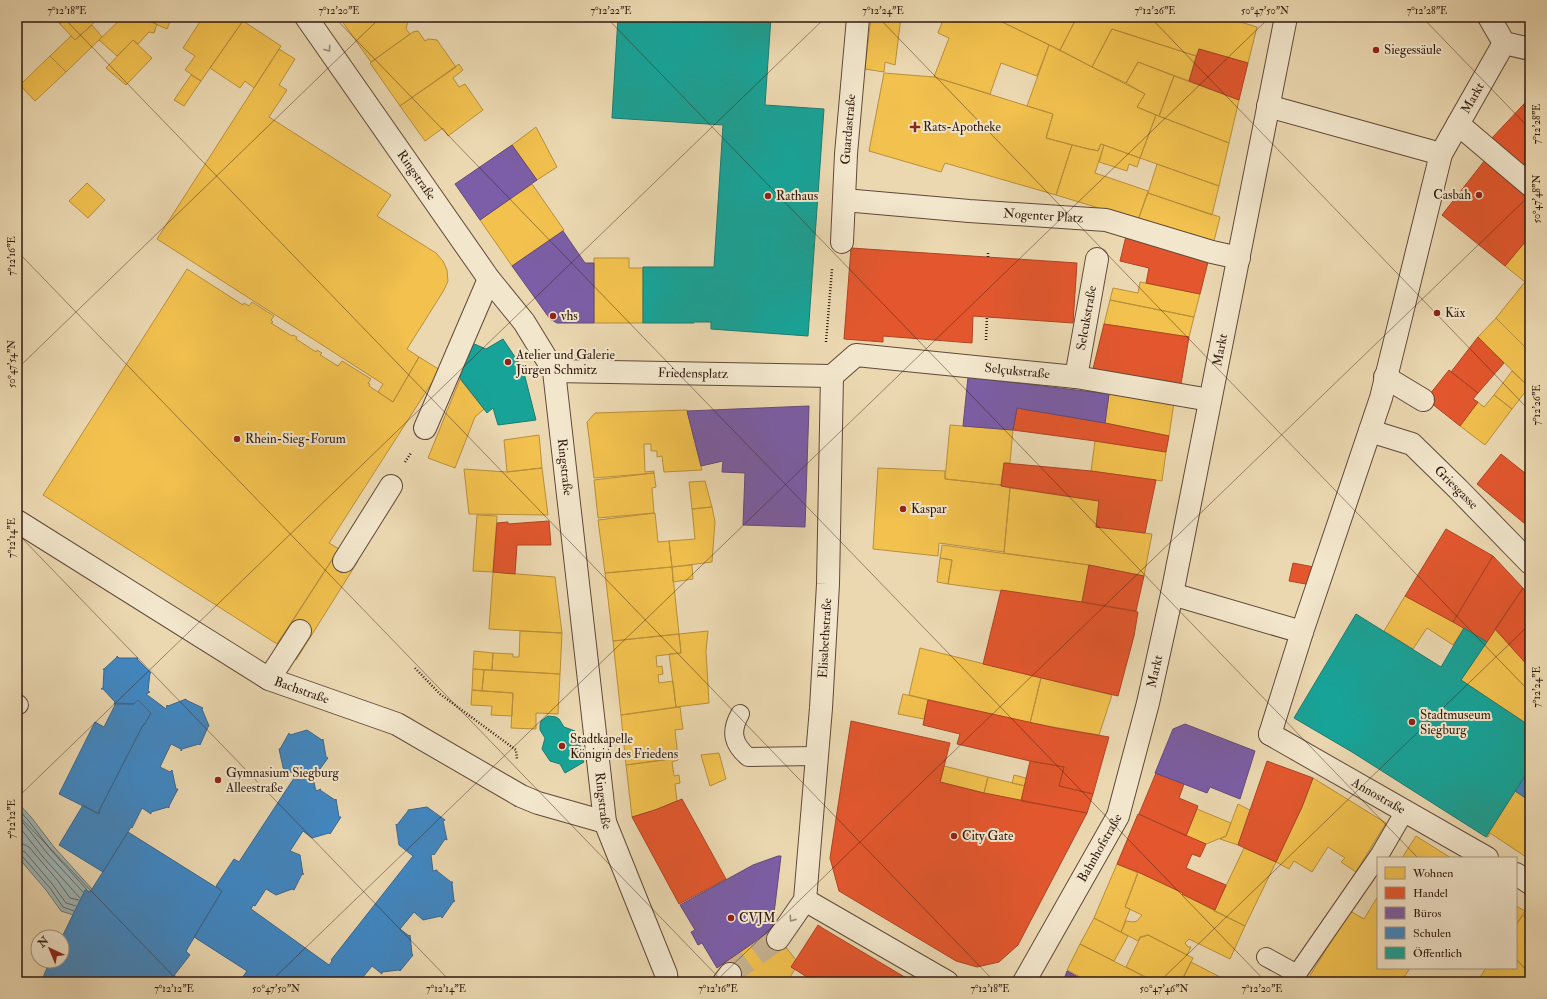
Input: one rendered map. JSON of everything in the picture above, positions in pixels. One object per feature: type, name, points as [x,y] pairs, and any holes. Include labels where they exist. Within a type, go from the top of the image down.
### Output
[{"type":"street","name":"Ringstraße","points":[[306,17],[489,279],[524,322],[554,371],[605,822],[666,974],[666,982]]},
{"type":"street","name":"Markt","points":[[1148,703],[1172,594],[1286,17]]},
{"type":"street","points":[[1489,17],[1504,43],[1530,49]]},
{"type":"street","name":"Guardastraße","points":[[842,242],[846,154],[858,18]]},
{"type":"street","name":"Markt","points":[[1270,734],[1302,632],[1381,398],[1441,154],[1504,43]]},
{"type":"street","points":[[1268,106],[1441,154]]},
{"type":"street","points":[[1458,124],[1530,185]]},
{"type":"street","name":"Nogenter Platz","points":[[844,200],[969,211],[1106,220],[1212,252],[1239,258]]},
{"type":"street","name":"Selcukstraße","points":[[1076,377],[1097,259]]},
{"type":"street","points":[[425,428],[489,279]]},
{"type":"street","name":"Selçukstraße","points":[[828,376],[856,355],[1076,377],[1210,400]]},
{"type":"street","name":"Friedensplatz","points":[[554,371],[828,376]]},
{"type":"street","name":"Elisabethstraße","points":[[778,939],[805,900],[817,756],[828,584],[828,376]]},
{"type":"street","points":[[1385,377],[1423,400]]},
{"type":"street","name":"Griesgasse","points":[[1370,431],[1412,444],[1530,563]]},
{"type":"street","points":[[344,561],[391,486]]},
{"type":"street","name":"Bachstraße","points":[[17,521],[269,680],[397,724],[521,796],[538,804],[605,822]]},
{"type":"street","points":[[1172,594],[1302,632]]},
{"type":"street","points":[[269,680],[300,631]]},
{"type":"street","name":"Bahnhofstraße","points":[[1024,982],[1118,816],[1148,703]]},
{"type":"street","name":"Annostraße","points":[[1270,734],[1485,857]]},
{"type":"street","points":[[1517,875],[1530,883]]},
{"type":"street","points":[[805,900],[947,982]]},
{"type":"lane","points":[[740,714],[734,730],[735,739],[738,749],[748,757],[817,756]]},
{"type":"lane","points":[[1378,857],[1405,811]]},
{"type":"lane","points":[[1266,957],[1297,974],[1377,858]]},
{"type":"path","points":[[828,376],[833,247],[842,242]]},
{"type":"path","points":[[988,252],[988,257]]},
{"type":"path","points":[[987,316],[987,329]]},
{"type":"path","points":[[391,486],[425,428]]},
{"type":"path","points":[[415,668],[440,694],[516,750],[521,796]]},
{"type":"water","points":[[17,802],[31,817],[54,847],[92,889],[181,982],[134,982],[73,915],[61,911],[46,890],[17,856]]},
{"type":"building: Wohnen","points":[[51,17],[67,17],[60,24]]},
{"type":"building: Wohnen","points":[[67,17],[100,17],[75,40],[60,24]]},
{"type":"building: Wohnen","points":[[123,17],[140,17],[157,24],[154,33],[149,32],[138,44],[133,40],[117,56],[99,40]]},
{"type":"building: Wohnen","points":[[140,17],[172,17],[167,29]]},
{"type":"building: Wohnen","points":[[203,17],[241,17],[244,19],[201,81],[185,70],[195,56],[183,48]]},
{"type":"building: Wohnen","points":[[339,17],[409,17],[406,29],[410,34],[371,62]]},
{"type":"building: Wohnen","points":[[871,17],[901,17],[895,65],[885,62],[884,72],[865,69]]},
{"type":"building: Wohnen","points":[[944,17],[992,17],[1049,45],[1037,76],[1001,63],[990,94],[934,77],[949,38],[938,33]]},
{"type":"building: Wohnen","points":[[992,17],[1077,17],[1060,50]]},
{"type":"building: Wohnen","points":[[1077,17],[1224,17],[1257,27],[1248,63],[1199,49],[1196,56],[1112,29],[1092,67],[1060,50]]},
{"type":"building: Wohnen","points":[[243,21],[281,46],[254,88],[245,81],[240,88],[210,68]]},
{"type":"building: Wohnen","points":[[92,25],[102,37],[66,72],[50,56],[71,36],[75,40]]},
{"type":"building: Wohnen","points":[[1112,29],[1196,56],[1189,81],[1138,62],[1126,83],[1092,67]]},
{"type":"building: Wohnen","points":[[418,31],[425,41],[428,39],[437,40],[456,67],[400,106],[370,63],[413,32]]},
{"type":"building: Wohnen","points":[[133,40],[152,58],[126,85],[106,68]]},
{"type":"building: Wohnen","points":[[1049,45],[1145,94],[1137,107],[1156,115],[1140,158],[1101,144],[1098,151],[1046,138],[1053,114],[1027,106]]},
{"type":"building: Wohnen","points":[[279,49],[295,59],[279,85],[287,90],[269,117],[391,195],[377,216],[436,253],[443,261],[447,270],[448,281],[444,290],[407,349],[419,357],[393,402],[378,392],[383,384],[157,239]]},
{"type":"building: Wohnen","points":[[50,56],[66,72],[35,101],[20,85]]},
{"type":"building: Wohnen","points":[[1138,62],[1174,76],[1159,116],[1137,107],[1145,94],[1126,83]]},
{"type":"building: Wohnen","points":[[459,64],[463,70],[453,78],[459,87],[465,84],[483,110],[448,136],[443,128],[425,141],[400,106]]},
{"type":"building: Wohnen","points":[[884,73],[934,77],[1053,114],[1046,138],[1072,145],[1056,195],[945,163],[941,172],[869,151]]},
{"type":"building: Wohnen","points":[[191,75],[201,81],[184,106],[174,100]]},
{"type":"building: Wohnen","points":[[1174,76],[1239,100],[1229,143],[1159,116]]},
{"type":"building: Wohnen","points":[[1156,115],[1229,143],[1219,186],[1140,158]]},
{"type":"building: Wohnen","points":[[536,127],[557,167],[537,180],[512,145]]},
{"type":"building: Wohnen","points":[[1101,144],[1104,145],[1095,173],[1148,191],[1138,220],[1056,195],[1072,145],[1098,151]]},
{"type":"building: Wohnen","points":[[1104,145],[1140,158],[1137,167],[1129,164],[1127,171],[1099,162]]},
{"type":"building: Wohnen","points":[[1157,164],[1219,186],[1212,215],[1148,193]]},
{"type":"building: Wohnen","points":[[87,183],[105,200],[88,218],[69,201]]},
{"type":"building: Wohnen","points":[[532,184],[564,230],[512,266],[480,220]]},
{"type":"building: Wohnen","points":[[1148,193],[1220,217],[1214,241],[1138,220]]},
{"type":"building: Wohnen","points":[[1530,236],[1530,286],[1505,266]]},
{"type":"building: Wohnen","points":[[594,258],[629,258],[629,268],[643,268],[643,323],[594,323]]},
{"type":"building: Wohnen","name":"Rhein-Sieg-Forum","points":[[187,269],[243,305],[244,303],[249,306],[252,302],[274,316],[271,320],[273,322],[271,323],[292,336],[297,337],[296,339],[316,352],[317,350],[322,353],[320,355],[338,366],[342,361],[371,379],[368,383],[370,384],[369,386],[393,402],[419,357],[440,370],[329,543],[339,549],[277,644],[43,495]]},
{"type":"building: Wohnen","points":[[1140,282],[1200,294],[1194,317],[1110,300],[1113,288],[1138,293]]},
{"type":"building: Wohnen","points":[[1525,282],[1530,286],[1530,352],[1496,318]]},
{"type":"building: Wohnen","points":[[1110,300],[1194,317],[1189,337],[1104,324]]},
{"type":"building: Wohnen","points":[[1496,318],[1530,352],[1529,387],[1478,337]]},
{"type":"building: Wohnen","points":[[1512,371],[1529,387],[1512,409],[1494,395]]},
{"type":"building: Wohnen","points":[[460,379],[484,409],[475,417],[455,468],[428,458]]},
{"type":"building: Wohnen","points":[[1109,394],[1174,402],[1169,436],[1105,423]]},
{"type":"building: Wohnen","points":[[1494,395],[1512,409],[1485,445],[1460,426],[1478,402],[1484,407]]},
{"type":"building: Wohnen","points":[[687,410],[702,470],[664,472],[662,456],[657,457],[657,451],[651,451],[651,444],[644,444],[645,472],[654,471],[654,473],[594,478],[587,422],[595,413]]},
{"type":"building: Wohnen","points":[[950,425],[1013,430],[1010,463],[1004,463],[1001,485],[945,479]]},
{"type":"building: Wohnen","points":[[539,435],[542,468],[507,472],[504,440]]},
{"type":"building: Wohnen","points":[[1095,441],[1166,452],[1162,481],[1091,471]]},
{"type":"building: Wohnen","points":[[542,468],[548,515],[469,514],[464,469],[507,472]]},
{"type":"building: Wohnen","points":[[878,468],[945,471],[945,479],[1001,485],[1010,488],[1004,552],[939,543],[938,556],[873,549]]},
{"type":"building: Wohnen","points":[[654,473],[656,487],[652,488],[654,513],[598,518],[594,480]]},
{"type":"building: Wohnen","points":[[705,481],[712,507],[692,509],[689,482]]},
{"type":"building: Wohnen","points":[[1010,488],[1099,501],[1096,527],[1152,534],[1144,576],[1089,565],[1004,553]]},
{"type":"building: Wohnen","points":[[712,507],[715,522],[712,562],[672,567],[669,541],[695,539],[692,509]]},
{"type":"building: Wohnen","points":[[655,513],[658,542],[669,541],[672,567],[605,573],[598,520]]},
{"type":"building: Wohnen","points":[[477,515],[497,516],[493,572],[473,571]]},
{"type":"building: Wohnen","points":[[942,545],[1089,565],[1082,602],[948,584],[952,560],[940,558]]},
{"type":"building: Wohnen","points":[[339,549],[358,561],[296,660],[276,647]]},
{"type":"building: Wohnen","points":[[940,558],[952,560],[948,584],[937,582]]},
{"type":"building: Wohnen","points":[[692,565],[693,579],[673,582],[672,567]]},
{"type":"building: Wohnen","points":[[672,567],[679,634],[613,641],[605,573]]},
{"type":"building: Wohnen","points":[[493,572],[555,577],[562,633],[489,629]]},
{"type":"building: Wohnen","points":[[1405,596],[1464,628],[1453,645],[1427,628],[1413,649],[1384,631]]},
{"type":"building: Wohnen","points":[[1495,629],[1530,668],[1530,726],[1461,680]]},
{"type":"building: Wohnen","points":[[520,631],[562,633],[560,674],[492,670],[493,653],[513,654],[513,657],[519,657]]},
{"type":"building: Wohnen","points":[[708,631],[706,651],[709,703],[676,707],[669,654],[681,653],[679,634]]},
{"type":"building: Wohnen","points":[[679,634],[681,653],[656,656],[657,667],[662,666],[663,674],[658,675],[659,683],[673,681],[676,707],[621,715],[613,641]]},
{"type":"building: Wohnen","points":[[920,648],[1041,678],[1030,723],[909,695]]},
{"type":"building: Wohnen","points":[[474,651],[493,653],[492,670],[473,669]]},
{"type":"building: Wohnen","points":[[473,669],[484,670],[482,691],[472,690]]},
{"type":"building: Wohnen","points":[[484,670],[560,674],[558,714],[536,713],[536,729],[511,728],[513,693],[482,691]]},
{"type":"building: Wohnen","points":[[1041,678],[1112,695],[1099,735],[1030,723]]},
{"type":"building: Wohnen","points":[[472,690],[513,693],[512,716],[491,715],[492,706],[471,705]]},
{"type":"building: Wohnen","points":[[903,694],[928,700],[924,719],[898,714]]},
{"type":"building: Wohnen","points":[[680,707],[683,729],[675,730],[678,758],[626,765],[621,715]]},
{"type":"building: Wohnen","points":[[719,753],[726,779],[710,786],[701,755]]},
{"type":"building: Wohnen","points":[[678,758],[678,760],[672,762],[674,776],[679,775],[680,783],[675,784],[677,801],[632,817],[626,765]]},
{"type":"building: Wohnen","points":[[944,766],[988,777],[984,793],[940,782]]},
{"type":"building: Wohnen","points":[[1014,775],[1026,778],[1025,786],[1012,783]]},
{"type":"building: Wohnen","points":[[988,777],[1025,786],[1021,801],[984,793]]},
{"type":"building: Wohnen","points":[[1313,778],[1386,823],[1356,872],[1341,862],[1345,858],[1328,847],[1312,872],[1294,861],[1289,869],[1276,862],[1302,807]]},
{"type":"building: Wohnen","points":[[1515,791],[1530,801],[1530,864],[1527,862],[1529,859],[1490,833],[1488,837],[1486,837]]},
{"type":"building: Wohnen","points":[[1238,804],[1250,810],[1238,845],[1220,839],[1226,836]]},
{"type":"building: Wohnen","points":[[1197,809],[1231,823],[1226,836],[1206,844],[1186,836]]},
{"type":"building: Wohnen","points":[[1416,836],[1449,857],[1403,857]]},
{"type":"building: Wohnen","points":[[1244,848],[1276,862],[1245,926],[1214,911]]},
{"type":"building: Wohnen","points":[[1117,864],[1138,873],[1125,907],[1130,909],[1121,932],[1094,918]]},
{"type":"building: Wohnen","points":[[1138,872],[1183,893],[1182,894],[1245,926],[1230,959],[1189,939],[1185,943],[1188,947],[1191,947],[1187,955],[1148,935],[1140,937],[1138,941],[1121,932],[1126,921],[1137,921],[1142,915],[1125,907]]},
{"type":"building: Wohnen","points":[[1377,898],[1377,969],[1409,969],[1401,982],[1306,982],[1350,911],[1364,919]]},
{"type":"building: Wohnen","points":[[1517,907],[1525,911],[1517,923]]},
{"type":"building: Wohnen","points":[[1523,915],[1530,920],[1530,982],[1477,982],[1485,969],[1517,969],[1517,924]]},
{"type":"building: Wohnen","points":[[1094,918],[1128,936],[1114,961],[1080,944]]},
{"type":"building: Wohnen","name":"CVJM","points":[[772,930],[796,960],[791,967],[795,969],[787,982],[736,982],[722,964]]},
{"type":"building: Wohnen","points":[[1148,935],[1193,958],[1181,982],[1156,982],[1126,967],[1140,938]]},
{"type":"building: Wohnen","points":[[1080,944],[1143,976],[1140,982],[1116,982],[1106,977],[1103,982],[1090,982],[1067,970]]},
{"type":"building: Wohnen","points":[[1191,962],[1220,977],[1218,982],[1181,982]]},
{"type":"building: Handel","points":[[1199,49],[1248,63],[1239,100],[1189,81]]},
{"type":"building: Handel","points":[[1530,97],[1530,111],[1523,105]]},
{"type":"building: Handel","points":[[1523,105],[1530,111],[1530,175],[1491,139]]},
{"type":"building: Handel","points":[[1485,160],[1530,198],[1530,236],[1505,266],[1442,215]]},
{"type":"building: Handel","points":[[1126,236],[1209,258],[1200,294],[1146,283],[1149,268],[1120,261]]},
{"type":"building: Handel","points":[[851,248],[1077,263],[1073,323],[973,316],[972,343],[883,336],[883,342],[844,339]]},
{"type":"building: Handel","points":[[1104,324],[1189,337],[1181,384],[1147,378],[1092,373]]},
{"type":"building: Handel","points":[[1478,337],[1504,363],[1478,393],[1451,372]]},
{"type":"building: Handel","points":[[1449,370],[1478,393],[1473,399],[1478,402],[1460,426],[1426,399]]},
{"type":"building: Handel","points":[[1017,408],[1169,436],[1166,452],[1013,430]]},
{"type":"building: Handel","points":[[1501,454],[1530,477],[1530,528],[1477,484]]},
{"type":"building: Handel","points":[[1004,463],[1091,471],[1156,480],[1145,533],[1096,527],[1099,501],[1001,486]]},
{"type":"building: Handel","points":[[549,521],[551,545],[517,545],[515,574],[493,572],[497,523],[508,522],[508,524]]},
{"type":"building: Handel","points":[[1446,529],[1493,556],[1453,622],[1405,596]]},
{"type":"building: Handel","points":[[1493,556],[1523,588],[1487,642],[1453,622]]},
{"type":"building: Handel","points":[[1293,563],[1314,567],[1311,585],[1289,581]]},
{"type":"building: Handel","points":[[1089,565],[1144,576],[1136,611],[1082,602]]},
{"type":"building: Handel","points":[[1523,588],[1530,596],[1530,668],[1495,629]]},
{"type":"building: Handel","points":[[1001,590],[1138,612],[1134,636],[1118,696],[983,664]]},
{"type":"building: Handel","points":[[928,700],[1056,728],[1109,737],[1093,794],[1059,786],[1064,767],[1030,761],[957,744],[960,734],[923,725]]},
{"type":"building: Handel","name":"City Gate","points":[[851,721],[950,743],[940,782],[984,793],[1087,813],[1018,945],[999,962],[977,967],[956,961],[839,891],[830,858]]},
{"type":"building: Handel","points":[[1030,761],[1064,767],[1059,786],[1093,794],[1087,813],[1021,801]]},
{"type":"building: Handel","points":[[1267,761],[1313,778],[1302,807],[1276,862],[1238,845]]},
{"type":"building: Handel","points":[[1156,773],[1184,784],[1179,798],[1198,806],[1186,836],[1139,814]]},
{"type":"building: Handel","points":[[682,799],[726,879],[679,904],[632,817],[655,810]]},
{"type":"building: Handel","points":[[1138,814],[1206,844],[1200,857],[1192,854],[1186,868],[1226,885],[1215,910],[1182,894],[1183,893],[1117,864]]},
{"type":"building: Handel","points":[[818,925],[913,982],[815,982],[791,967]]},
{"type":"building: Büros","points":[[512,145],[537,180],[480,220],[455,184]]},
{"type":"building: Büros","points":[[563,231],[585,263],[594,263],[594,323],[557,323],[550,319],[512,266]]},
{"type":"building: Büros","points":[[968,377],[1109,394],[1105,423],[1017,408],[1013,430],[963,426]]},
{"type":"building: Büros","points":[[809,406],[805,527],[743,525],[745,473],[722,472],[723,461],[701,466],[687,411]]},
{"type":"building: Büros","points":[[1185,724],[1255,751],[1240,799],[1210,787],[1207,793],[1155,773],[1173,729]]},
{"type":"building: Büros","name":"CVJM","points":[[781,856],[772,930],[717,968],[702,943],[698,945],[691,932],[695,930],[680,905],[753,865]]},
{"type":"building: Büros","points":[[1067,971],[1087,982],[1063,982]]},
{"type":"building: Schulen","points":[[117,656],[119,658],[138,658],[137,659],[151,673],[148,691],[150,692],[146,694],[166,709],[167,705],[168,706],[186,699],[203,708],[202,709],[209,726],[200,745],[182,749],[181,751],[181,749],[171,744],[160,767],[170,772],[172,770],[176,789],[178,789],[169,808],[151,812],[151,814],[142,808],[132,828],[131,827],[103,872],[59,845],[83,805],[99,814],[99,811],[143,725],[151,713],[138,700],[134,704],[114,704],[115,702],[103,689],[101,689],[103,688],[103,669]]},
{"type":"building: Schulen","points":[[138,700],[151,713],[143,725],[99,811],[99,814],[59,794],[95,722],[104,727],[116,703],[134,704]]},
{"type":"building: Schulen","points":[[307,730],[322,740],[323,739],[326,757],[328,758],[317,773],[312,774],[316,791],[321,789],[320,790],[335,800],[336,799],[339,817],[341,817],[330,834],[312,838],[303,831],[290,851],[300,855],[303,874],[294,890],[292,889],[276,895],[266,889],[255,906],[253,905],[251,909],[329,965],[332,961],[331,960],[413,856],[399,845],[396,824],[397,825],[408,810],[427,807],[445,820],[443,821],[447,840],[445,839],[434,855],[431,855],[433,871],[437,870],[453,882],[455,901],[442,918],[441,916],[423,920],[414,912],[400,929],[409,936],[410,935],[413,955],[400,971],[382,972],[382,974],[372,966],[359,982],[239,982],[247,971],[194,937],[222,891],[216,886],[234,859],[239,862],[296,775],[283,768],[279,749],[289,733],[290,735]]},
{"type":"building: Schulen","points":[[1530,768],[1530,801],[1515,791]]},
{"type":"building: Schulen","points":[[128,832],[222,891],[186,951],[190,955],[169,982],[41,982],[47,969],[70,969],[70,929],[66,929],[85,890],[90,892]]},
{"type":"building: Öffentlich","name":"Rathaus","points":[[618,17],[771,17],[765,105],[824,109],[808,336],[711,329],[711,322],[643,323],[643,267],[714,267],[723,125],[612,118]]},
{"type":"building: Öffentlich","points":[[503,339],[523,369],[536,420],[498,425],[493,408],[487,413],[459,377],[472,343],[486,349]]},
{"type":"building: Öffentlich","name":"Stadtmuseum Siegburg","points":[[1356,614],[1441,667],[1464,628],[1487,642],[1461,680],[1530,726],[1530,768],[1486,837],[1352,752],[1294,718]]},
{"type":"building: Öffentlich","name":"Stadtkapelle Königin des Friedens","points":[[548,716],[556,717],[564,727],[575,731],[581,743],[578,752],[584,762],[565,773],[560,764],[550,761],[542,749],[545,738],[540,730],[540,725],[541,721]]},
{"type":"tunnel","points":[[730,974],[778,939]]},
{"type":"place","name":"Siegessäule","points":[[1376,50]]},
{"type":"place","name":"Rats-Apotheke","points":[[915,127]]},
{"type":"place","name":"Casbah","points":[[1479,195]]},
{"type":"place","name":"Rathaus","points":[[768,196]]},
{"type":"place","name":"Käx","points":[[1437,313]]},
{"type":"place","name":"vhs","points":[[553,316]]},
{"type":"place","name":"Atelier und Galerie Jürgen Schmitz","points":[[508,362]]},
{"type":"place","name":"Rhein-Sieg-Forum","points":[[237,439]]},
{"type":"place","name":"Kaspar","points":[[903,509]]},
{"type":"place","name":"Stadtmuseum Siegburg","points":[[1412,722]]},
{"type":"place","name":"Stadtkapelle Königin des Friedens","points":[[562,746]]},
{"type":"place","name":"Gymnasium Siegburg Alleestraße","points":[[218,780]]},
{"type":"place","name":"City Gate","points":[[954,836]]},
{"type":"place","name":"CVJM","points":[[731,918]]}]
